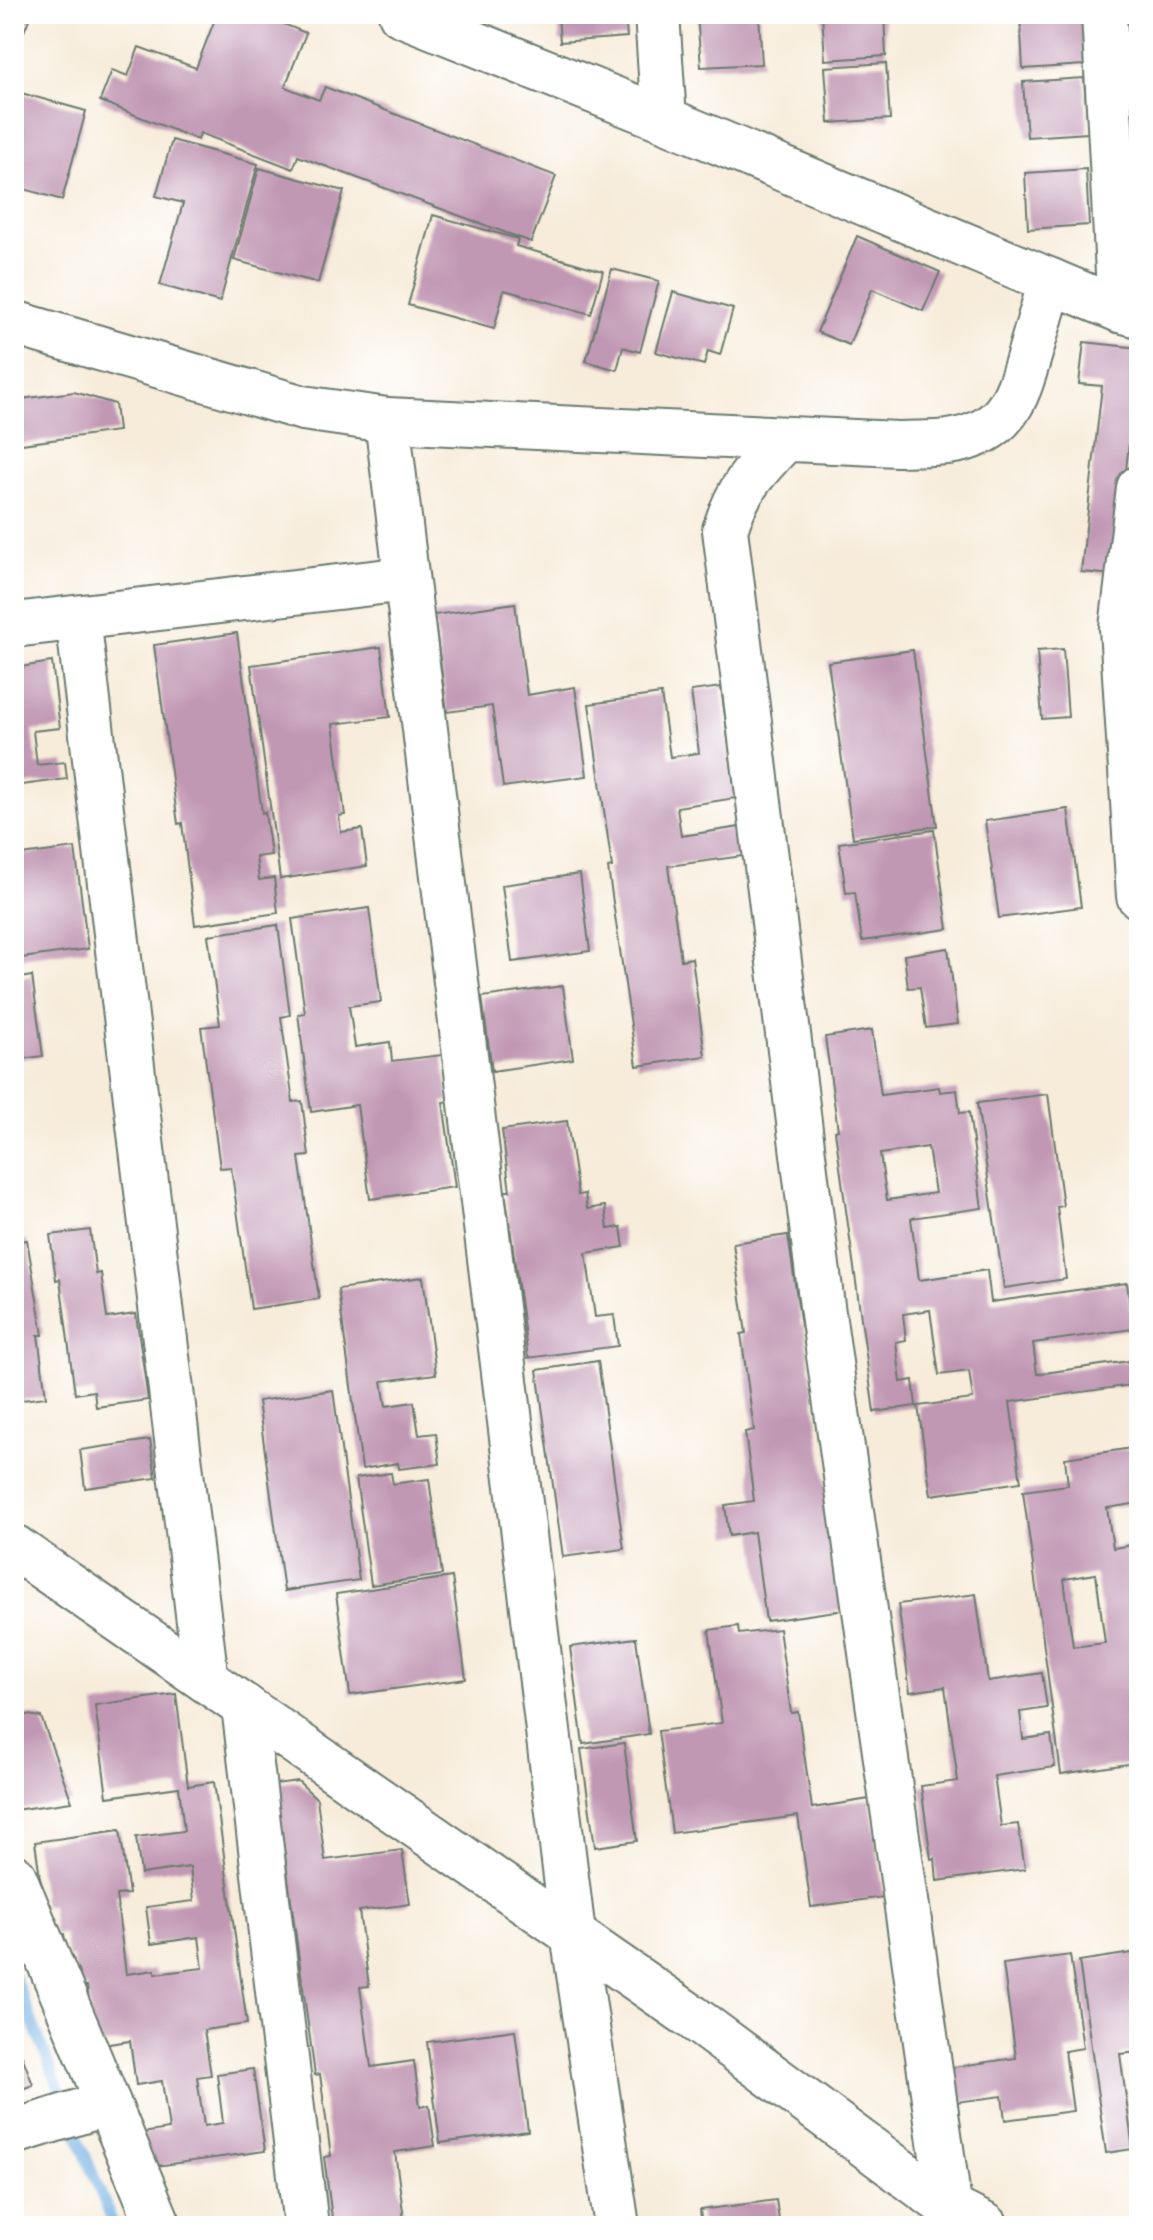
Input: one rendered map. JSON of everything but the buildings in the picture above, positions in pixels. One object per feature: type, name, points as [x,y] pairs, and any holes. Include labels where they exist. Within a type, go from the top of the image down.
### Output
[{"type":"street","points":[[401,14],[664,119],[1129,312],[1104,14]]},
{"type":"street","points":[[657,14],[664,119]]},
{"type":"street","points":[[14,323],[303,408],[387,420],[898,444],[948,442],[971,436],[994,424],[1018,395],[1051,281]]},
{"type":"street","points":[[387,420],[573,1934],[617,2226]]},
{"type":"street","points":[[785,439],[743,484],[725,530],[822,1306],[963,2220]]},
{"type":"street","points":[[1139,488],[1131,628],[1139,896]]},
{"type":"street","points":[[14,625],[406,579]]},
{"type":"street","points":[[78,618],[206,1680]]},
{"type":"street","points":[[14,1547],[692,2017],[963,2220]]},
{"type":"street","points":[[244,1706],[306,2226]]},
{"type":"street","points":[[14,1877],[86,2110],[159,2226]]},
{"type":"street","points":[[14,2132],[86,2110]]},
{"type":"waterway","points":[[14,1976],[66,2106]]},
{"type":"waterway","points":[[72,2122],[114,2226]]}]
